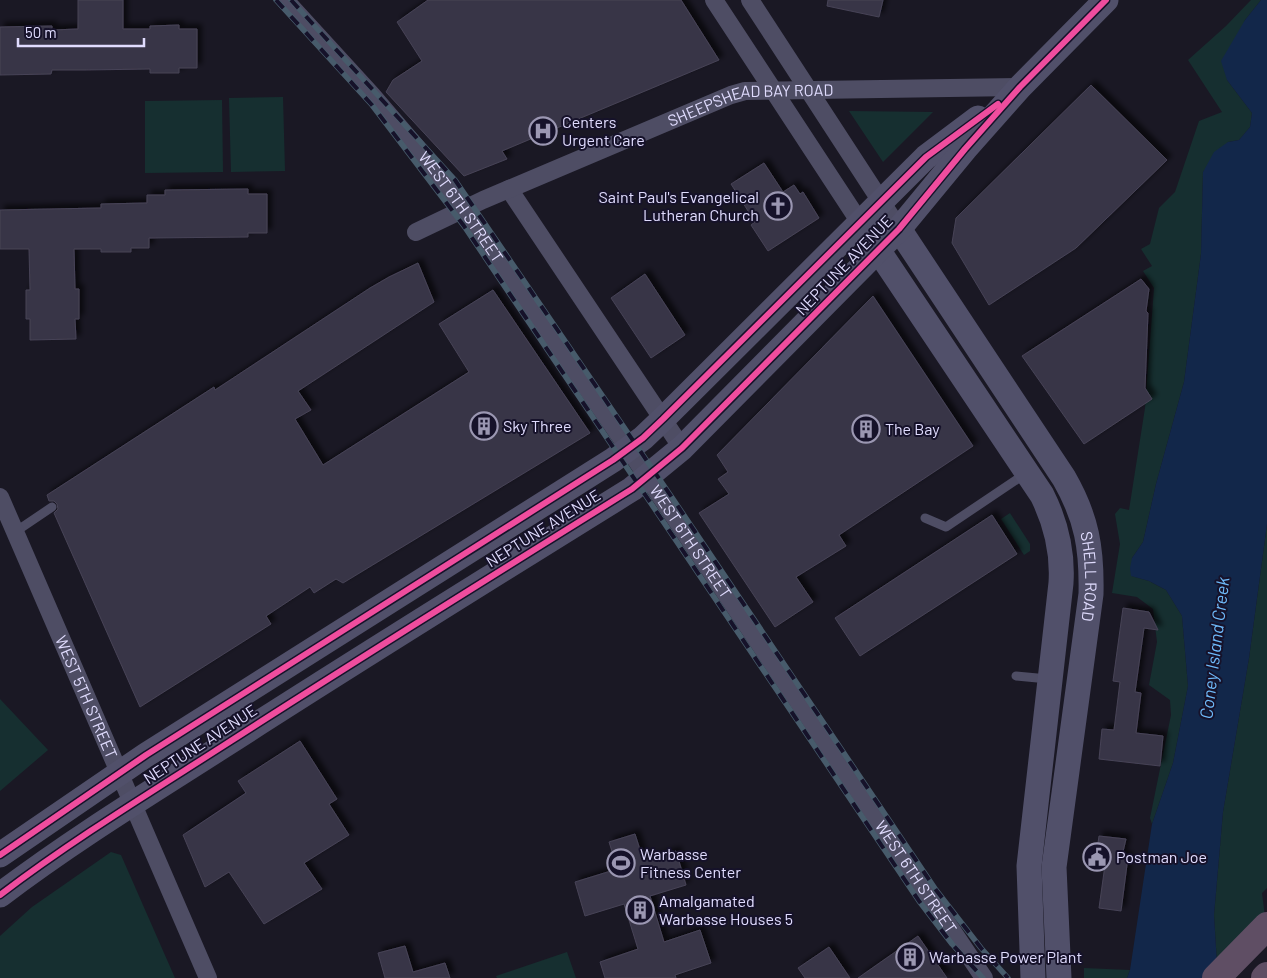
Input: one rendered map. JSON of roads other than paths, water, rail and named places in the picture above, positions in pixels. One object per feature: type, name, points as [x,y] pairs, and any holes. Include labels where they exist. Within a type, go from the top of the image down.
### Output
[{"type":"highway","points":[[1216,978],[1267,926]]},
{"type":"main road","name":"NEPTUNE AVENUE","points":[[0,895],[42,864],[133,804],[378,646],[648,478],[682,448],[899,229],[965,149],[1020,87],[1106,0]]},
{"type":"main road","name":"NEPTUNE AVENUE","points":[[0,856],[120,773],[613,460],[663,419],[926,157],[1020,87]]},
{"type":"main road","name":"SHELL ROAD","points":[[899,229],[1064,478],[1074,495],[1088,537],[1091,562],[1091,594],[1054,867],[1059,978]]},
{"type":"main road","name":"SHELL ROAD","points":[[878,250],[1027,473],[1050,511],[1061,553],[1061,583],[1029,866],[1033,978]]},
{"type":"street","name":"WEST 6TH STREET","points":[[285,0],[372,95],[431,164],[464,209],[628,448],[984,978]]},
{"type":"street","points":[[714,0],[878,250]]},
{"type":"street","points":[[750,0],[899,229]]},
{"type":"street","name":"SHEEPSHEAD BAY ROAD","points":[[416,232],[509,189],[731,95],[745,91],[1020,87]]},
{"type":"street","points":[[509,189],[682,448]]},
{"type":"street","name":"WEST 5TH STREET","points":[[0,497],[208,978]]},
{"type":"lane","points":[[925,518],[946,527],[1027,473]]},
{"type":"lane","points":[[15,532],[52,507]]},
{"type":"lane","points":[[1016,676],[1050,680]]},
{"type":"water","name":"Coney Island Creek","points":[[1261,0],[1267,0],[1267,524],[1249,658],[1223,812],[1214,915],[1217,964],[1205,978],[1127,978],[1130,970],[1152,824],[1173,763],[1188,686],[1182,616],[1166,590],[1149,581],[1131,576],[1130,568],[1132,558],[1143,542],[1156,484],[1184,382],[1201,254],[1203,172],[1214,152],[1228,142],[1239,140],[1250,127],[1252,113],[1227,80],[1221,61],[1245,20]]},
{"type":"railway","points":[[276,0],[372,105],[464,226],[919,901],[952,944],[983,978]]},
{"type":"railway","points":[[291,0],[455,180],[673,499],[936,890],[981,948],[1008,978]]},
{"type":"place","name":"Centers Urgent Care","points":[[543,131]]},
{"type":"place","name":"Saint Paul's Evangelical Lutheran Church","points":[[778,206]]},
{"type":"place","name":"Sky Three","points":[[484,426]]},
{"type":"place","name":"The Bay","points":[[866,429]]},
{"type":"place","name":"Postman Joe","points":[[1097,857]]},
{"type":"place","name":"Warbasse Fitness Center","points":[[621,863]]},
{"type":"place","name":"Amalgamated Warbasse Houses 5","points":[[640,910]]},
{"type":"place","name":"Warbasse Power Plant","points":[[910,957]]}]
